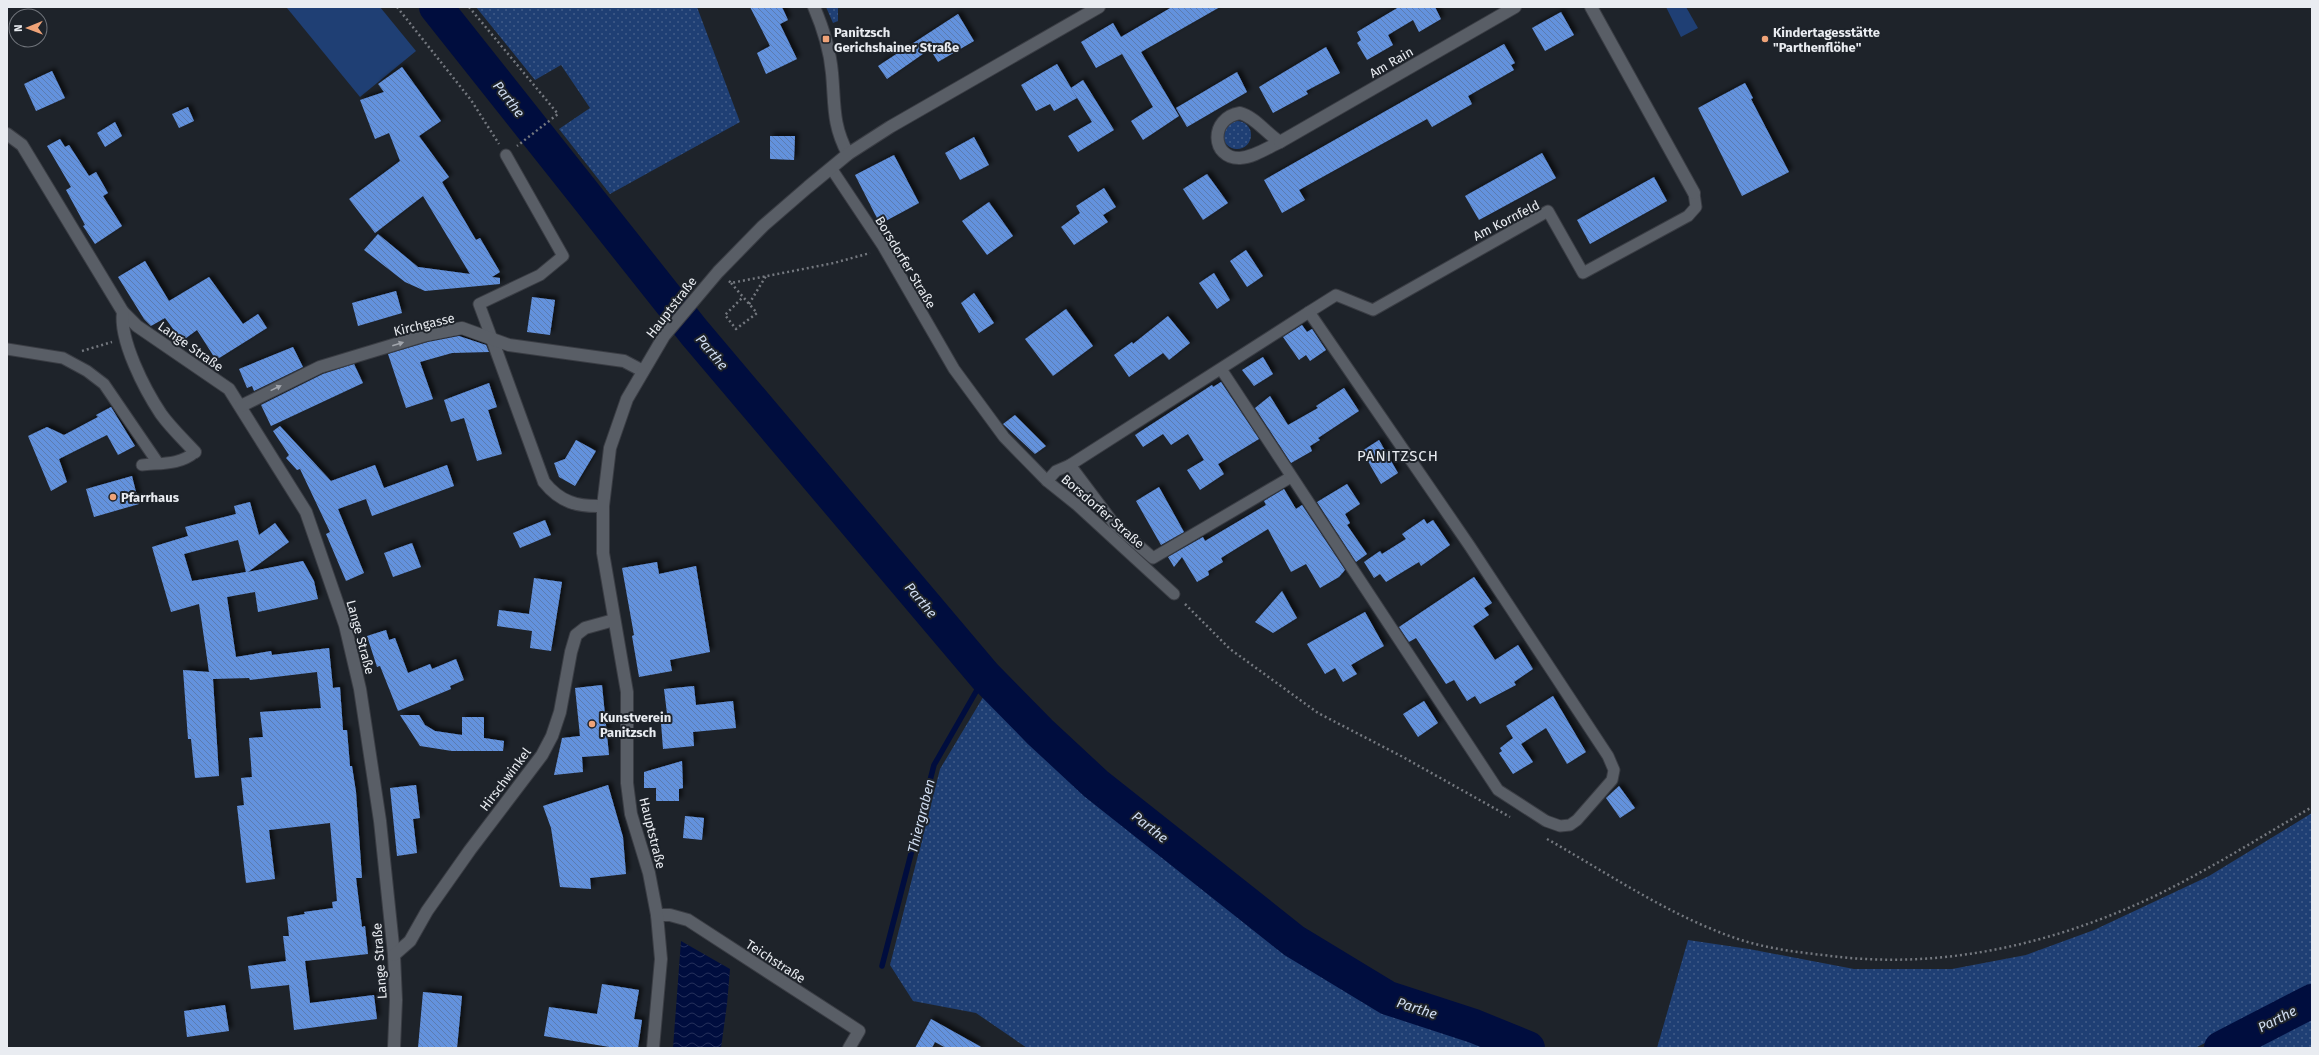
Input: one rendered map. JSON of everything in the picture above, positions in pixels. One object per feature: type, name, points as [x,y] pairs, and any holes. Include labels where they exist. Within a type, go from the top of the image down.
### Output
[{"type":"street","points":[[814,7],[826,39],[832,72],[834,113],[839,137],[848,154]]},
{"type":"street","points":[[831,168],[848,154],[952,90],[1098,7]]},
{"type":"street","name":"Am Rain","points":[[1280,142],[1262,129],[1255,120],[1240,113],[1231,115],[1224,119],[1217,135],[1218,143],[1223,151],[1230,156],[1238,158],[1258,153],[1280,142],[1515,7]]},
{"type":"street","points":[[1591,7],[1694,193]]},
{"type":"street","name":"Lange Straße","points":[[7,134],[22,145],[123,312],[138,326],[229,389],[306,512],[351,646],[360,689],[380,821],[394,955],[396,1000],[394,1048]]},
{"type":"street","name":"Hauptstraße","points":[[653,1048],[661,959],[657,915],[649,873],[631,814],[628,782],[627,692],[603,553],[603,506],[610,448],[627,399],[642,371],[664,336],[718,272],[763,226],[831,168]]},
{"type":"street","name":"Lange Straße","points":[[123,312],[122,323],[126,338],[147,391],[165,419],[196,452]]},
{"type":"street","name":"Kirchgasse","points":[[241,406],[320,367],[426,335],[462,328],[509,345],[624,361],[642,371]]},
{"type":"street","points":[[492,339],[544,482],[554,495],[572,503],[603,506]]},
{"type":"street","name":"Hirschwinkel","points":[[394,955],[410,941],[427,911],[466,856],[524,775],[542,755],[552,736],[560,712],[571,652],[576,635],[585,628],[614,620]]},
{"type":"street","name":"Teichstraße","points":[[657,915],[670,915],[688,920],[860,1031],[849,1048]]},
{"type":"lane","points":[[492,339],[479,304],[540,276],[564,256],[506,155]]},
{"type":"lane","name":"Borsdorfer Straße","points":[[831,168],[883,246],[954,369],[981,409],[1004,437],[1047,481],[1077,505],[1174,594]]},
{"type":"lane","name":"Am Kornfeld","points":[[1309,312],[1336,295],[1373,310],[1548,211],[1582,273],[1688,216],[1696,207],[1694,193]]},
{"type":"lane","points":[[1047,481],[1056,471],[1070,465],[1309,312],[1469,544],[1608,756],[1614,770],[1612,780],[1577,820],[1570,825],[1560,826],[1546,821],[1498,790],[1221,369]]},
{"type":"lane","points":[[7,349],[63,358],[87,371],[104,384],[158,464]]},
{"type":"lane","name":"Lange Straße","points":[[142,465],[178,462],[188,459],[196,452]]},
{"type":"lane","points":[[1070,465],[1115,525],[1153,558],[1291,477]]},
{"type":"path","points":[[397,7],[471,100],[506,155]]},
{"type":"path","points":[[469,7],[558,114],[519,145]]},
{"type":"path","points":[[731,283],[863,256],[883,246]]},
{"type":"path","points":[[718,272],[731,283],[757,313],[736,328],[725,315],[743,297]]},
{"type":"path","points":[[749,304],[766,276]]},
{"type":"path","points":[[63,358],[113,342]]},
{"type":"path","points":[[1174,594],[1230,649],[1318,713],[1402,756],[1512,818]]},
{"type":"path","points":[[1546,838],[1692,921],[1739,940],[1805,953],[1844,958],[1894,960],[1958,957],[2001,950],[2061,933],[2108,916],[2165,891],[2312,807]]},
{"type":"shaded area","points":[[380,7],[416,51],[360,97],[287,8]]},
{"type":"shaded area","points":[[476,7],[697,7],[740,122],[610,194],[559,129],[590,108],[561,65],[535,80]]},
{"type":"shaded area","points":[[826,7],[838,7],[838,21],[833,23]]},
{"type":"shaded area","points":[[1666,7],[1686,7],[1698,28],[1681,37]]},
{"type":"shaded area","points":[[1237,121],[1247,125],[1251,135],[1247,145],[1237,149],[1227,145],[1223,135],[1227,125]]},
{"type":"shaded area","points":[[988,689],[1105,806],[1280,941],[1387,1007],[1494,1048],[1027,1048],[976,1013],[913,1001],[890,965],[940,769]]},
{"type":"shaded area","points":[[2312,813],[2312,990],[2195,1048],[1657,1048],[1688,940],[1749,949],[1854,969],[1952,969],[2026,955],[2094,930],[2209,876]]},
{"type":"shaded area","points":[[2312,1011],[2312,1048],[2240,1048]]},
{"type":"water","points":[[681,941],[730,969],[721,1048],[673,1048]]},
{"type":"building","points":[[750,7],[782,7],[788,20],[780,24],[797,59],[766,74],[757,53],[770,46]]},
{"type":"building","points":[[1172,7],[1220,7],[1141,52],[1179,116],[1143,140],[1131,121],[1153,107],[1122,54],[1096,68],[1081,42],[1113,23],[1121,37]]},
{"type":"building","points":[[1399,7],[1435,7],[1441,19],[1419,32],[1413,20],[1388,35],[1393,45],[1367,60],[1357,43],[1361,40],[1357,32]]},
{"type":"building","points":[[1561,12],[1574,35],[1545,51],[1532,28]]},
{"type":"building","points":[[958,14],[974,41],[938,62],[930,49],[887,79],[878,66]]},
{"type":"building","points":[[1504,44],[1515,63],[1511,65],[1514,70],[1468,96],[1472,104],[1432,127],[1427,119],[1299,190],[1305,200],[1282,213],[1264,180]]},
{"type":"building","points":[[1326,47],[1340,73],[1306,91],[1308,94],[1273,113],[1259,87]]},
{"type":"building","points":[[1057,64],[1077,98],[1054,111],[1050,104],[1036,111],[1021,85]]},
{"type":"building","points":[[402,67],[441,121],[419,136],[449,177],[442,182],[476,240],[480,238],[500,272],[492,277],[500,278],[500,284],[425,291],[405,282],[364,250],[378,234],[418,267],[470,274],[423,196],[375,233],[349,199],[400,161],[389,133],[375,139],[360,100],[384,92],[378,84]]},
{"type":"building","points":[[52,71],[65,98],[36,111],[24,84]]},
{"type":"building","points":[[1237,72],[1247,92],[1187,127],[1176,108]]},
{"type":"building","points":[[1083,80],[1114,130],[1078,152],[1068,136],[1092,122],[1071,88]]},
{"type":"building","points":[[1745,83],[1753,98],[1751,99],[1789,172],[1742,196],[1698,108]]},
{"type":"building","points":[[188,107],[194,121],[179,128],[172,114]]},
{"type":"building","points":[[115,122],[122,136],[105,147],[97,133]]},
{"type":"building","points":[[770,136],[795,136],[794,160],[770,159]]},
{"type":"building","points":[[974,137],[989,165],[960,180],[945,153]]},
{"type":"building","points":[[60,139],[65,147],[69,145],[89,176],[96,172],[108,193],[103,196],[122,226],[95,244],[83,226],[85,225],[66,190],[71,187],[47,146]]},
{"type":"building","points":[[1542,153],[1556,178],[1479,220],[1465,196]]},
{"type":"building","points":[[894,155],[919,203],[880,224],[855,175]]},
{"type":"building","points":[[1207,174],[1228,203],[1203,220],[1183,189]]},
{"type":"building","points":[[1654,177],[1667,201],[1590,244],[1577,220]]},
{"type":"building","points":[[1104,188],[1116,207],[1103,215],[1108,222],[1074,245],[1061,227],[1080,213],[1076,206]]},
{"type":"building","points":[[989,202],[1013,236],[987,255],[962,221]]},
{"type":"building","points":[[1246,250],[1263,276],[1247,287],[1230,261]]},
{"type":"building","points":[[145,261],[169,301],[209,277],[243,324],[258,314],[267,328],[216,360],[197,330],[182,341],[165,318],[151,326],[144,319],[118,277]]},
{"type":"building","points":[[1214,273],[1230,300],[1217,309],[1199,283]]},
{"type":"building","points":[[396,291],[402,313],[358,326],[352,303]]},
{"type":"building","points":[[974,293],[994,323],[979,333],[961,303]]},
{"type":"building","points":[[532,297],[555,300],[550,335],[527,332]]},
{"type":"building","points":[[1066,309],[1093,346],[1053,376],[1025,339]]},
{"type":"building","points":[[1168,316],[1190,343],[1169,360],[1163,353],[1129,377],[1114,355],[1132,342],[1133,344]]},
{"type":"building","points":[[1302,325],[1307,332],[1312,329],[1326,350],[1310,361],[1306,355],[1299,360],[1283,337]]},
{"type":"building","points":[[459,336],[486,345],[489,352],[452,353],[420,362],[433,399],[406,408],[388,354],[428,342]]},
{"type":"building","points":[[293,347],[303,367],[254,391],[252,386],[247,388],[239,369]]},
{"type":"building","points":[[1263,357],[1273,374],[1254,386],[1242,370]]},
{"type":"building","points":[[354,364],[363,383],[271,426],[261,405],[323,374]]},
{"type":"building","points":[[1221,382],[1259,439],[1218,464],[1224,474],[1200,490],[1187,470],[1204,460],[1188,434],[1171,445],[1163,434],[1143,447],[1135,435],[1212,385],[1213,387]]},
{"type":"building","points":[[489,383],[497,407],[488,410],[502,454],[477,461],[464,418],[451,422],[444,400]]},
{"type":"building","points":[[1344,388],[1359,411],[1318,438],[1320,440],[1310,446],[1312,451],[1291,463],[1255,408],[1270,396],[1288,425],[1318,408],[1316,406]]},
{"type":"building","points":[[111,407],[135,446],[118,455],[107,435],[59,459],[67,482],[51,491],[28,436],[47,427],[64,435],[98,417],[96,415]]},
{"type":"building","points":[[1015,415],[1046,446],[1035,454],[1003,424]]},
{"type":"building","points":[[280,426],[331,481],[375,465],[384,488],[447,465],[454,486],[372,516],[366,499],[338,509],[364,573],[346,581],[326,534],[330,532],[300,469],[297,470],[286,458],[289,455],[273,431]]},
{"type":"building","points":[[576,440],[596,451],[575,486],[559,477],[554,463],[565,459]]},
{"type":"building","points":[[1379,440],[1398,473],[1381,484],[1362,451]]},
{"type":"building","name":"Pfarrhaus","points":[[132,476],[139,504],[94,517],[86,489]]},
{"type":"building","points":[[1347,484],[1360,504],[1345,514],[1350,523],[1347,525],[1367,554],[1356,562],[1317,502]]},
{"type":"building","points":[[1159,487],[1184,532],[1161,545],[1136,501]]},
{"type":"building","points":[[1284,489],[1296,509],[1302,505],[1345,570],[1339,577],[1320,588],[1306,564],[1291,572],[1268,529],[1221,558],[1223,562],[1208,571],[1209,575],[1197,582],[1182,557],[1174,567],[1168,557],[1203,537],[1205,541],[1266,505],[1264,501]]},
{"type":"building","points":[[250,502],[259,535],[275,523],[289,542],[248,572],[303,561],[314,581],[318,599],[258,612],[255,592],[227,597],[236,657],[271,651],[272,655],[329,648],[333,688],[340,687],[343,730],[347,730],[350,766],[352,766],[356,792],[362,878],[356,878],[362,927],[365,926],[368,954],[305,961],[310,1003],[374,995],[377,1019],[294,1030],[289,985],[251,989],[248,966],[286,961],[283,936],[289,936],[287,917],[305,914],[304,912],[333,908],[332,902],[337,901],[330,823],[269,830],[275,879],[246,883],[237,806],[244,805],[241,778],[252,777],[249,738],[263,737],[260,712],[321,708],[317,672],[250,680],[249,678],[213,679],[219,776],[195,778],[191,739],[188,739],[183,670],[209,672],[199,604],[171,612],[152,547],[188,536],[185,527],[236,514],[234,506]],"holes":[[[238,540],[246,572],[192,581],[184,554]]]},
{"type":"building","points":[[1424,519],[1427,524],[1433,520],[1450,545],[1421,566],[1419,562],[1386,582],[1380,574],[1374,578],[1364,562],[1380,551],[1382,554],[1406,539],[1402,534]]},
{"type":"building","points":[[545,520],[551,535],[520,548],[513,533]]},
{"type":"building","points":[[412,543],[421,567],[393,577],[384,553]]},
{"type":"building","points":[[657,562],[659,574],[696,566],[710,652],[670,660],[672,671],[639,677],[632,636],[634,635],[622,568]]},
{"type":"building","points":[[1474,577],[1492,603],[1484,608],[1489,615],[1473,626],[1495,660],[1518,645],[1533,669],[1514,682],[1516,685],[1480,704],[1475,696],[1467,701],[1454,680],[1446,684],[1416,638],[1409,642],[1399,627]]},
{"type":"building","points":[[534,578],[562,582],[551,651],[530,648],[532,631],[497,626],[499,610],[529,614]]},
{"type":"building","points":[[1282,591],[1297,618],[1273,633],[1255,622]]},
{"type":"building","points":[[1365,612],[1384,646],[1351,665],[1357,674],[1343,682],[1335,668],[1325,674],[1307,644]]},
{"type":"building","points":[[386,630],[389,640],[395,638],[408,673],[430,664],[432,669],[456,659],[464,680],[450,686],[451,689],[398,711],[380,666],[377,667],[367,636]]},
{"type":"building","points":[[602,685],[609,755],[582,757],[583,772],[554,775],[562,738],[580,736],[575,688]]},
{"type":"building","points":[[694,686],[696,705],[733,701],[736,728],[693,732],[694,746],[663,749],[661,723],[668,722],[664,689]]},
{"type":"building","points":[[1553,696],[1586,752],[1567,764],[1546,728],[1521,744],[1533,762],[1513,774],[1499,753],[1502,751],[1500,748],[1513,738],[1506,726]]},
{"type":"building","points":[[1424,701],[1438,723],[1418,737],[1403,714]]},
{"type":"building","points":[[400,715],[419,715],[425,725],[435,731],[462,735],[462,717],[484,717],[484,738],[504,741],[503,751],[452,751],[420,746]]},
{"type":"building","points":[[682,761],[683,788],[679,789],[679,801],[656,801],[656,788],[644,788],[644,772]]},
{"type":"building","points":[[416,785],[420,818],[413,819],[417,853],[397,856],[390,788]]},
{"type":"building","points":[[608,785],[623,837],[626,874],[590,878],[591,889],[560,887],[551,828],[543,806]]},
{"type":"building","points":[[1619,786],[1635,808],[1620,818],[1606,798]]},
{"type":"building","points":[[685,816],[704,818],[702,840],[683,838]]},
{"type":"building","points":[[602,984],[639,990],[634,1019],[642,1020],[638,1048],[615,1048],[544,1036],[549,1007],[597,1014]]},
{"type":"building","points":[[423,992],[462,996],[457,1048],[418,1048]]},
{"type":"building","points":[[225,1005],[229,1031],[187,1037],[184,1011]]},
{"type":"building","points":[[931,1019],[983,1048],[946,1048],[935,1042],[932,1048],[915,1048]]},
{"type":"waterway","name":"Parthe","points":[[436,7],[694,332],[985,676],[1040,732],[1096,784],[1294,941],[1388,998],[1474,1026],[1528,1048]]},
{"type":"waterway","name":"Thiergraben","points":[[882,966],[934,765],[985,676]]},
{"type":"waterway","name":"Parthe","points":[[2221,1048],[2312,1001]]},
{"type":"place","name":"Panitzsch Gerichshainer Straße","points":[[826,39]]},
{"type":"place","name":"Kindertagesstätte \"Parthenflöhe\"","points":[[1765,39]]},
{"type":"place","name":"Pfarrhaus","points":[[113,497]]},
{"type":"place","name":"Kunstverein Panitzsch","points":[[592,724]]},
{"type":"district","name":"PANITZSCH","points":[[1398,456]]}]
